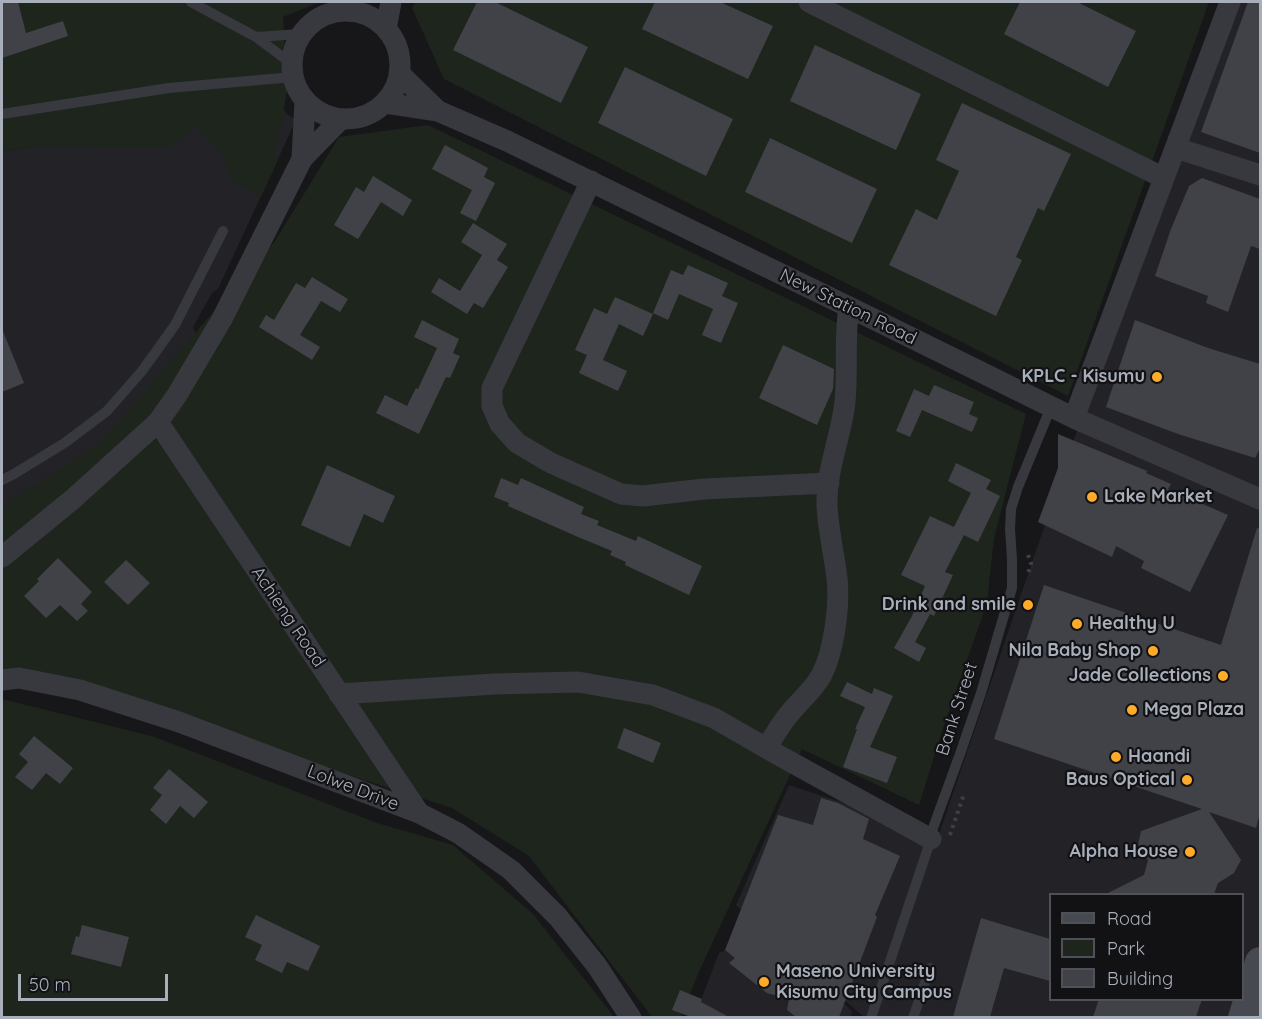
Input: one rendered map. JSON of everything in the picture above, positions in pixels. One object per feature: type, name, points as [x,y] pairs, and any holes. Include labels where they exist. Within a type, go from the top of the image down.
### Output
[{"type":"main road","points":[[1243,1017],[1260,962]]},
{"type":"main road","points":[[1257,1017],[1260,1008]]},
{"type":"street","points":[[386,29],[391,2]]},
{"type":"street","points":[[809,2],[1164,178]]},
{"type":"street","points":[[1074,418],[1230,2]]},
{"type":"street","points":[[368,8],[374,20],[386,29],[393,39],[400,61],[396,84],[385,103],[372,112],[357,118],[341,119],[327,116],[315,110],[298,90],[292,71],[293,54],[301,34],[313,22],[328,14],[368,8]]},
{"type":"street","name":"New Station Road","points":[[399,73],[438,111]]},
{"type":"street","points":[[302,159],[306,101]]},
{"type":"street","name":"New Station Road","points":[[385,103],[438,111],[507,141],[1074,418],[1260,499]]},
{"type":"street","points":[[2,557],[73,499],[158,422],[201,357],[222,319],[302,159],[341,119]]},
{"type":"street","points":[[1176,148],[1260,175]]},
{"type":"street","points":[[591,182],[492,388],[492,406],[500,424],[518,443],[551,463],[621,494],[643,496],[704,489],[829,483]]},
{"type":"street","points":[[766,748],[786,717],[804,699],[821,675],[831,649],[837,616],[837,580],[827,506],[829,483],[844,405],[846,324],[849,307]]},
{"type":"street","name":"Achieng Road","points":[[158,422],[419,813]]},
{"type":"street","name":"Lolwe Drive","points":[[2,680],[19,678],[80,690],[179,722],[419,813],[458,833],[511,870],[558,917],[597,966],[631,1017]]},
{"type":"street","points":[[339,693],[495,684],[578,682],[653,694],[714,718],[931,838]]},
{"type":"lane","points":[[191,2],[256,37],[292,71]]},
{"type":"lane","points":[[256,37],[301,34]]},
{"type":"lane","points":[[2,114],[292,71]]},
{"type":"lane","points":[[2,480],[32,464],[107,411],[142,371],[175,325],[223,231]]},
{"type":"lane","name":"Bank Street","points":[[870,1017],[981,693],[1012,588],[1011,509],[1051,407]]},
{"type":"lane","points":[[913,1017],[930,968]]},
{"type":"shaded area","points":[[1224,2],[1260,2],[1260,1017],[864,1017],[777,941],[852,1011],[850,1017],[694,1018],[719,953],[765,931],[736,905],[789,785],[939,834]]},
{"type":"shaded area","points":[[287,114],[296,120],[218,289],[212,293],[193,327],[197,337],[151,401],[2,523],[2,151],[164,132]]},
{"type":"green space","points":[[2,2],[320,2],[283,17],[287,91],[284,109],[287,114],[282,119],[275,157],[278,160],[261,197],[234,182],[220,151],[196,127],[167,148],[47,146],[2,151]]},
{"type":"green space","points":[[415,2],[1209,2],[1068,396],[444,79],[412,8]]},
{"type":"green space","points":[[428,125],[1026,414],[994,538],[987,603],[943,728],[919,805],[802,749],[698,974],[681,1017],[652,1017],[529,856],[452,808],[21,671],[2,674],[2,506],[98,445],[275,241],[339,137]]},
{"type":"green space","points":[[2,700],[155,737],[377,823],[453,845],[533,914],[613,1017],[2,1018]]},
{"type":"building","points":[[2,2],[18,2],[26,33],[63,21],[68,36],[2,58]]},
{"type":"building","points":[[477,2],[495,2],[588,47],[561,103],[453,50]]},
{"type":"building","points":[[655,2],[720,2],[773,26],[748,79],[642,29]]},
{"type":"building","points":[[1020,2],[1077,2],[1136,31],[1108,87],[1004,34]]},
{"type":"building","points":[[1248,2],[1260,2],[1260,153],[1201,132]]},
{"type":"building","points":[[815,45],[921,94],[896,150],[790,101]]},
{"type":"building","points":[[625,67],[733,119],[706,176],[598,123]]},
{"type":"building","points":[[962,103],[1071,154],[1044,211],[1038,208],[1016,257],[1022,260],[996,316],[889,265],[916,209],[937,220],[959,171],[936,160]]},
{"type":"building","points":[[770,138],[877,189],[852,243],[745,192]]},
{"type":"building","points":[[445,145],[488,168],[484,177],[495,183],[476,221],[460,213],[472,190],[432,169]]},
{"type":"building","points":[[373,176],[412,200],[403,216],[381,202],[358,239],[334,225],[356,187],[364,192]]},
{"type":"building","points":[[1202,178],[1260,199],[1260,249],[1251,246],[1228,312],[1206,303],[1208,296],[1155,276],[1189,186]]},
{"type":"building","points":[[473,223],[507,244],[497,260],[508,267],[483,308],[474,303],[467,314],[431,292],[439,278],[460,291],[482,255],[461,242]]},
{"type":"building","points":[[688,265],[728,283],[722,296],[738,303],[721,343],[702,335],[713,309],[679,294],[668,320],[653,313],[671,270],[683,275]]},
{"type":"building","points":[[312,277],[348,299],[340,312],[321,301],[300,335],[320,347],[312,360],[259,327],[266,315],[274,320],[296,283],[305,288]]},
{"type":"building","points":[[615,297],[653,314],[643,336],[619,324],[603,360],[627,371],[618,391],[579,373],[587,355],[575,350],[594,308],[607,314]]},
{"type":"building","points":[[422,320],[459,339],[453,353],[460,356],[450,378],[446,377],[419,434],[376,413],[385,395],[407,406],[416,388],[418,389],[437,348],[414,337]]},
{"type":"building","points":[[1135,320],[1208,348],[1260,364],[1260,448],[1255,458],[1178,434],[1106,407]]},
{"type":"building","points":[[2,329],[24,383],[2,392]]},
{"type":"building","points":[[783,345],[834,369],[833,389],[817,425],[759,398]]},
{"type":"building","points":[[934,385],[974,402],[969,414],[978,418],[972,432],[922,410],[910,437],[896,431],[914,389],[929,396]]},
{"type":"building","points":[[1058,434],[1147,471],[1146,473],[1171,484],[1168,489],[1228,515],[1190,592],[1141,568],[1144,561],[1116,546],[1112,557],[1038,522],[1058,468]]},
{"type":"building","points":[[956,463],[991,480],[986,489],[1000,496],[978,542],[964,535],[945,572],[953,575],[934,616],[930,614],[915,642],[926,648],[919,662],[894,648],[925,586],[901,575],[930,516],[954,527],[971,493],[948,481]]},
{"type":"building","points":[[327,465],[395,496],[383,523],[364,514],[350,547],[301,525]]},
{"type":"building","points":[[501,478],[518,485],[521,478],[584,507],[581,514],[599,521],[597,525],[636,541],[638,536],[702,566],[689,595],[625,565],[626,562],[610,555],[612,551],[508,506],[509,503],[494,497]]},
{"type":"building","name":"Mega Plaza","points":[[1257,528],[1260,529],[1260,813],[1256,828],[1209,812],[1241,860],[1234,873],[1218,883],[1214,893],[1108,893],[1144,875],[1148,860],[1138,845],[1141,831],[1202,809],[994,739],[1044,585],[1221,645]]},
{"type":"building","points":[[58,558],[92,592],[81,604],[88,611],[77,621],[60,605],[46,618],[24,596]]},
{"type":"building","points":[[126,560],[150,583],[128,605],[104,582]]},
{"type":"building","points":[[847,682],[872,694],[874,688],[893,696],[870,747],[897,757],[887,783],[843,767],[857,729],[855,729],[865,707],[840,696]]},
{"type":"building","points":[[624,728],[661,743],[653,763],[617,748]]},
{"type":"building","points":[[34,736],[73,768],[60,784],[46,773],[32,790],[15,777],[28,762],[19,754]]},
{"type":"building","points":[[169,769],[208,802],[194,818],[180,806],[166,824],[150,810],[162,795],[153,788]]},
{"type":"building","points":[[821,798],[838,803],[869,819],[863,839],[900,856],[875,915],[877,917],[839,1017],[796,1017],[787,1010],[789,999],[767,993],[729,963],[735,958],[725,950],[778,815],[813,825]]},
{"type":"building","points":[[256,915],[320,946],[308,971],[287,962],[282,973],[255,960],[262,945],[245,937]]},
{"type":"building","points":[[981,918],[1049,939],[1049,981],[1004,968],[990,1017],[953,1017]]},
{"type":"building","points":[[82,925],[129,937],[121,967],[71,954]]},
{"type":"building","points":[[680,990],[702,999],[701,1002],[729,1017],[691,1017],[672,1010]]},
{"type":"building","points":[[1098,1001],[1201,1001],[1196,1017],[1093,1017]]},
{"type":"place","name":"KPLC - Kisumu","points":[[1157,377]]},
{"type":"place","name":"Lake Market","points":[[1092,497]]},
{"type":"place","name":"Drink and smile","points":[[1028,605]]},
{"type":"place","name":"Healthy U","points":[[1077,624]]},
{"type":"place","name":"Nila Baby Shop","points":[[1153,651]]},
{"type":"place","name":"Jade Collections","points":[[1223,676]]},
{"type":"place","name":"Mega Plaza","points":[[1132,710]]},
{"type":"place","name":"Haandi","points":[[1116,757]]},
{"type":"place","name":"Baus Optical","points":[[1187,780]]},
{"type":"place","name":"Alpha House","points":[[1190,852]]},
{"type":"place","name":"Maseno University Kisumu City Campus","points":[[764,982]]}]
